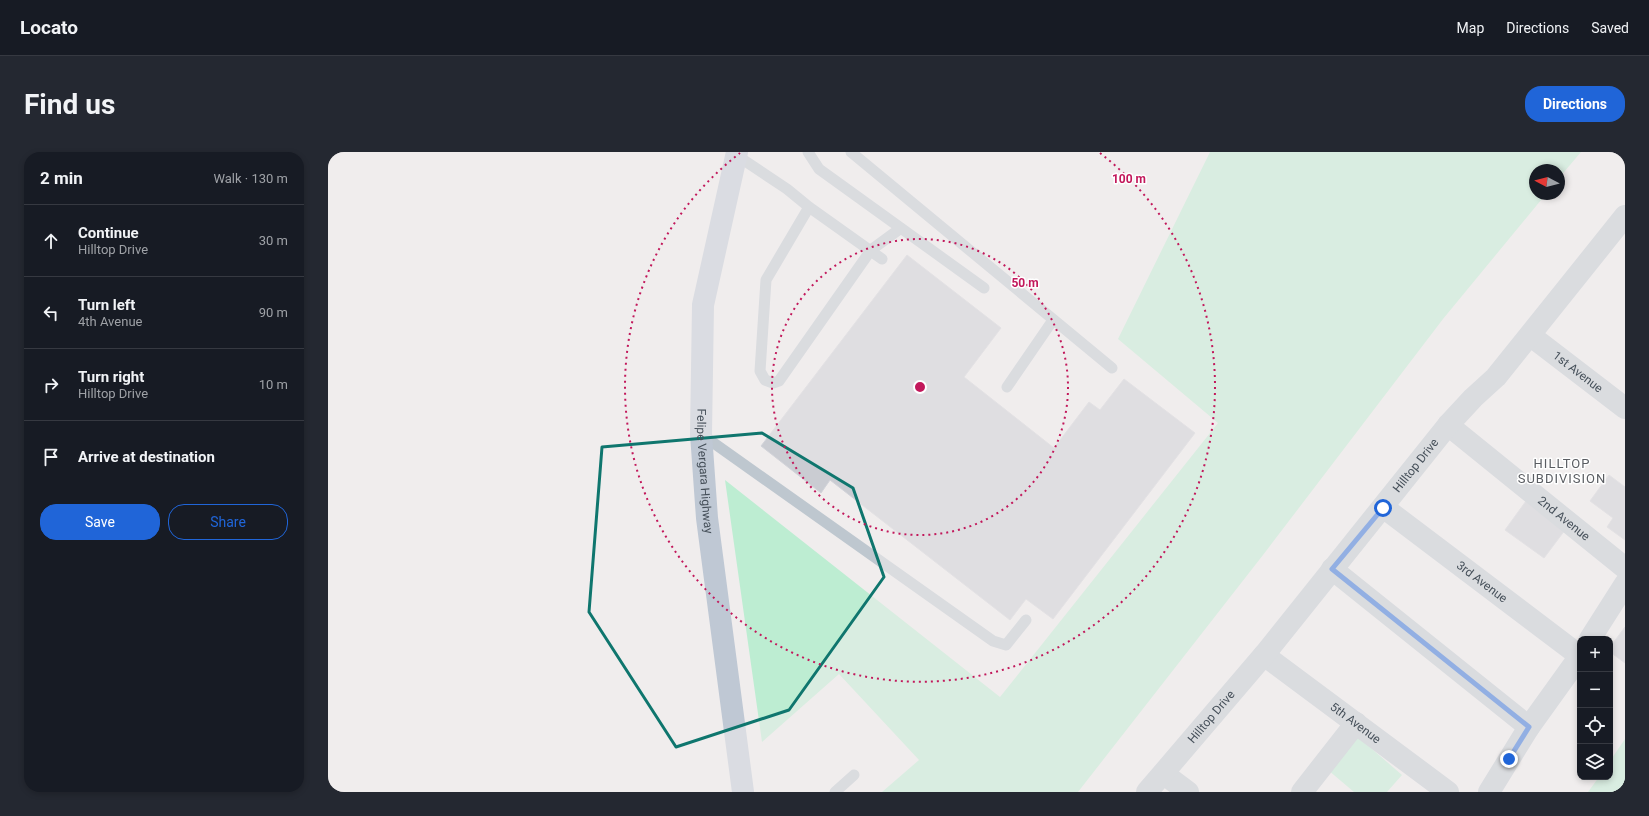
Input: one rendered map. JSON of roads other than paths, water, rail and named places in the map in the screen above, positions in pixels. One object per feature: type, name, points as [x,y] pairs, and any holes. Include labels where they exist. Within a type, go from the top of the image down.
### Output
[{"type":"street","name":"Felipe Vergara Highway","points":[[737,153],[703,305],[701,434],[707,518],[743,792]]},
{"type":"street","name":"Hilltop Drive","points":[[1147,792],[1164,774],[1264,655],[1448,425],[1473,398],[1496,377],[1531,336],[1625,216]]},
{"type":"street","name":"1st Avenue","points":[[1531,336],[1625,408]]},
{"type":"street","name":"2nd Avenue","points":[[1448,425],[1625,568]]},
{"type":"street","name":"3rd Avenue","points":[[1383,508],[1577,654]]},
{"type":"street","points":[[1332,569],[1529,727]]},
{"type":"street","points":[[1592,636],[1625,584]]},
{"type":"street","name":"5th Avenue","points":[[1264,655],[1448,792]]},
{"type":"street","points":[[1489,792],[1529,727],[1577,660]]},
{"type":"street","points":[[1302,792],[1356,723]]},
{"type":"street","points":[[1164,774],[1188,792]]},
{"type":"lane","points":[[808,152],[819,169],[984,288]]},
{"type":"lane","points":[[851,152],[1112,368]]},
{"type":"lane","points":[[737,153],[787,188],[809,207],[882,258]]},
{"type":"lane","points":[[809,207],[766,280],[760,371],[765,380],[773,383],[779,381],[870,250],[901,228]]},
{"type":"lane","points":[[1007,387],[1053,320]]},
{"type":"lane","points":[[701,434],[993,641],[1006,645],[1026,620]]},
{"type":"lane","points":[[835,792],[854,775]]},
{"type":"district","name":"HILLTOP SUBDIVISION","points":[[1562,470]]}]
